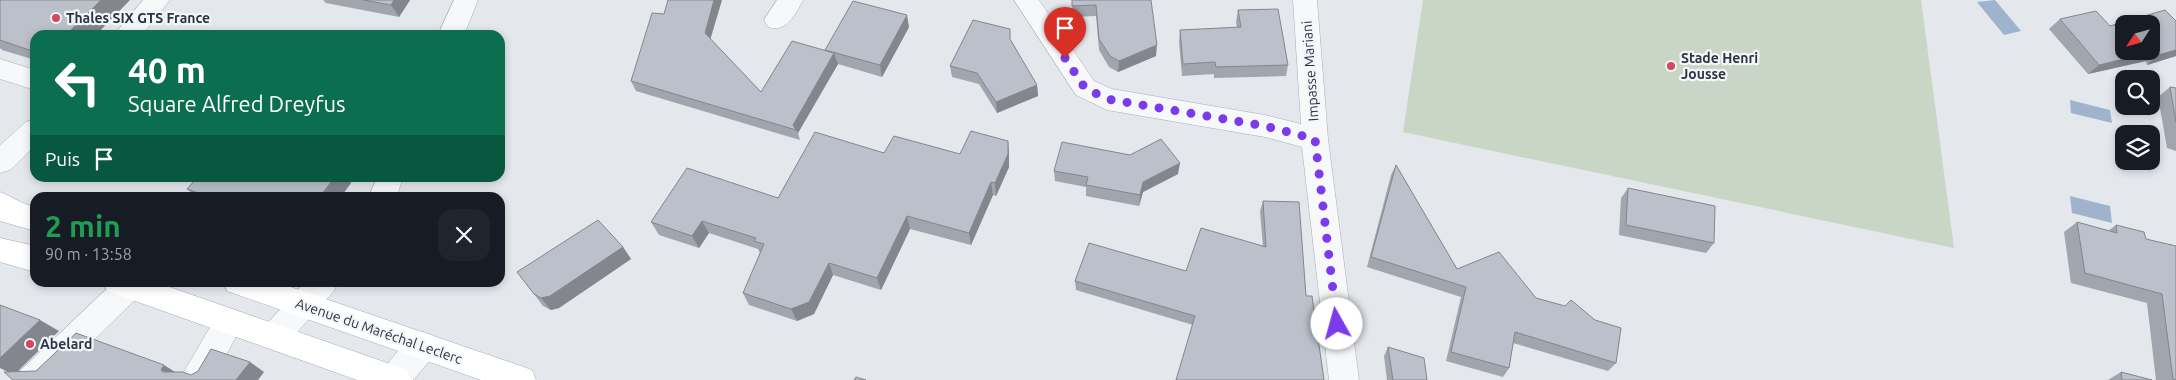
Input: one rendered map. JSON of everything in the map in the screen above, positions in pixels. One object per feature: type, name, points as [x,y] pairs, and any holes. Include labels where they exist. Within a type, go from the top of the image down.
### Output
[{"type":"main road","points":[[0,204],[12,214],[30,218]]},
{"type":"main road","points":[[0,250],[30,258]]},
{"type":"main road","points":[[132,287],[395,380]]},
{"type":"main road","name":"Avenue du Maréchal Leclerc","points":[[251,287],[521,380]]},
{"type":"street","points":[[131,30],[158,0]]},
{"type":"street","points":[[453,30],[466,0]]},
{"type":"street","points":[[777,20],[791,0]]},
{"type":"street","points":[[1026,0],[1085,88],[1107,99],[1265,126],[1315,139]]},
{"type":"street","name":"Impasse Mariani","points":[[1305,0],[1315,139],[1344,380]]},
{"type":"street","points":[[0,69],[30,78]]},
{"type":"street","points":[[0,162],[30,135]]},
{"type":"street","points":[[32,380],[78,338],[120,287]]},
{"type":"street","points":[[274,337],[319,287]]},
{"type":"street","points":[[194,380],[229,321]]},
{"type":"street","points":[[395,380],[423,346]]},
{"type":"green space","name":"Stade Henri Jousse","points":[[1423,0],[1921,0],[1954,248],[1403,132]]},
{"type":"water","points":[[1995,0],[2021,31],[2004,35],[1977,2]]},
{"type":"water","points":[[2070,100],[2110,110],[2112,123],[2071,113]]},
{"type":"water","points":[[2070,196],[2110,206],[2112,223],[2072,213]]},
{"type":"building","name":"Thales SIX GTS France","points":[[0,0],[101,0],[71,30],[30,30],[30,50],[0,40]]},
{"type":"building","points":[[363,0],[394,0],[391,5]]},
{"type":"building","points":[[668,0],[714,0],[705,33],[761,92],[792,41],[834,53],[793,125],[796,130],[631,81],[652,13],[664,14]]},
{"type":"building","points":[[1072,0],[1151,0],[1157,45],[1119,61],[1110,56],[1099,39],[1096,5],[1072,6]]},
{"type":"building","points":[[853,1],[907,15],[880,65],[825,50]]},
{"type":"building","points":[[1278,9],[1288,65],[1216,67],[1215,62],[1183,64],[1180,30],[1241,27],[1238,10]]},
{"type":"building","points":[[2165,10],[2176,21],[2176,50],[2160,54],[2160,15],[2148,15]]},
{"type":"building","points":[[2096,11],[2110,26],[2115,25],[2115,60],[2120,60],[2099,65],[2060,19]]},
{"type":"building","points":[[973,20],[1010,29],[1010,39],[1037,85],[996,102],[977,73],[950,66]]},
{"type":"building","points":[[2170,87],[2176,88],[2176,122]]},
{"type":"building","points":[[971,131],[1008,141],[1008,154],[995,183],[991,182],[969,233],[907,216],[877,278],[829,263],[809,302],[791,309],[743,293],[764,244],[754,241],[756,238],[702,221],[692,236],[651,222],[687,168],[778,198],[815,132],[884,153],[894,136],[960,154]]},
{"type":"building","points":[[1161,139],[1180,163],[1143,182],[1140,195],[1086,185],[1088,177],[1054,171],[1062,142],[1130,155]]},
{"type":"building","points":[[1396,165],[1457,269],[1499,252],[1536,298],[1565,306],[1571,300],[1595,320],[1621,328],[1616,363],[1515,332],[1509,368],[1451,352],[1466,287],[1371,257]]},
{"type":"building","points":[[193,182],[331,182],[324,192],[195,192],[187,189]]},
{"type":"building","points":[[1628,188],[1715,206],[1714,243],[1626,225]]},
{"type":"building","points":[[1263,201],[1299,202],[1306,296],[1312,296],[1324,380],[1176,380],[1195,316],[1075,281],[1089,243],[1186,271],[1201,228],[1266,247]]},
{"type":"building","points":[[598,220],[623,247],[550,296],[541,298],[534,294],[517,272]]},
{"type":"building","points":[[2077,222],[2117,233],[2116,225],[2144,232],[2146,239],[2176,246],[2176,380],[2173,379],[2162,294],[2085,273]]},
{"type":"building","points":[[0,305],[40,320],[0,358]]},
{"type":"building","points":[[76,333],[164,365],[161,370],[163,372],[183,372],[191,375],[198,371],[211,349],[250,362],[236,380],[13,380],[4,372],[36,371]]},
{"type":"building","points":[[1388,347],[1424,358],[1427,380],[1393,380]]},
{"type":"building","points":[[2121,372],[2152,380],[2122,380]]},
{"type":"building","points":[[856,377],[866,380],[854,380]]},
{"type":"place","name":"Thales SIX GTS France","points":[[56,18]]},
{"type":"place","name":"Stade Henri Jousse","points":[[1671,66]]},
{"type":"place","name":"Abelard","points":[[30,344]]},
{"type":"route","points":[[1065,58],[1085,88],[1107,99],[1265,126],[1315,139],[1337,324]]}]
